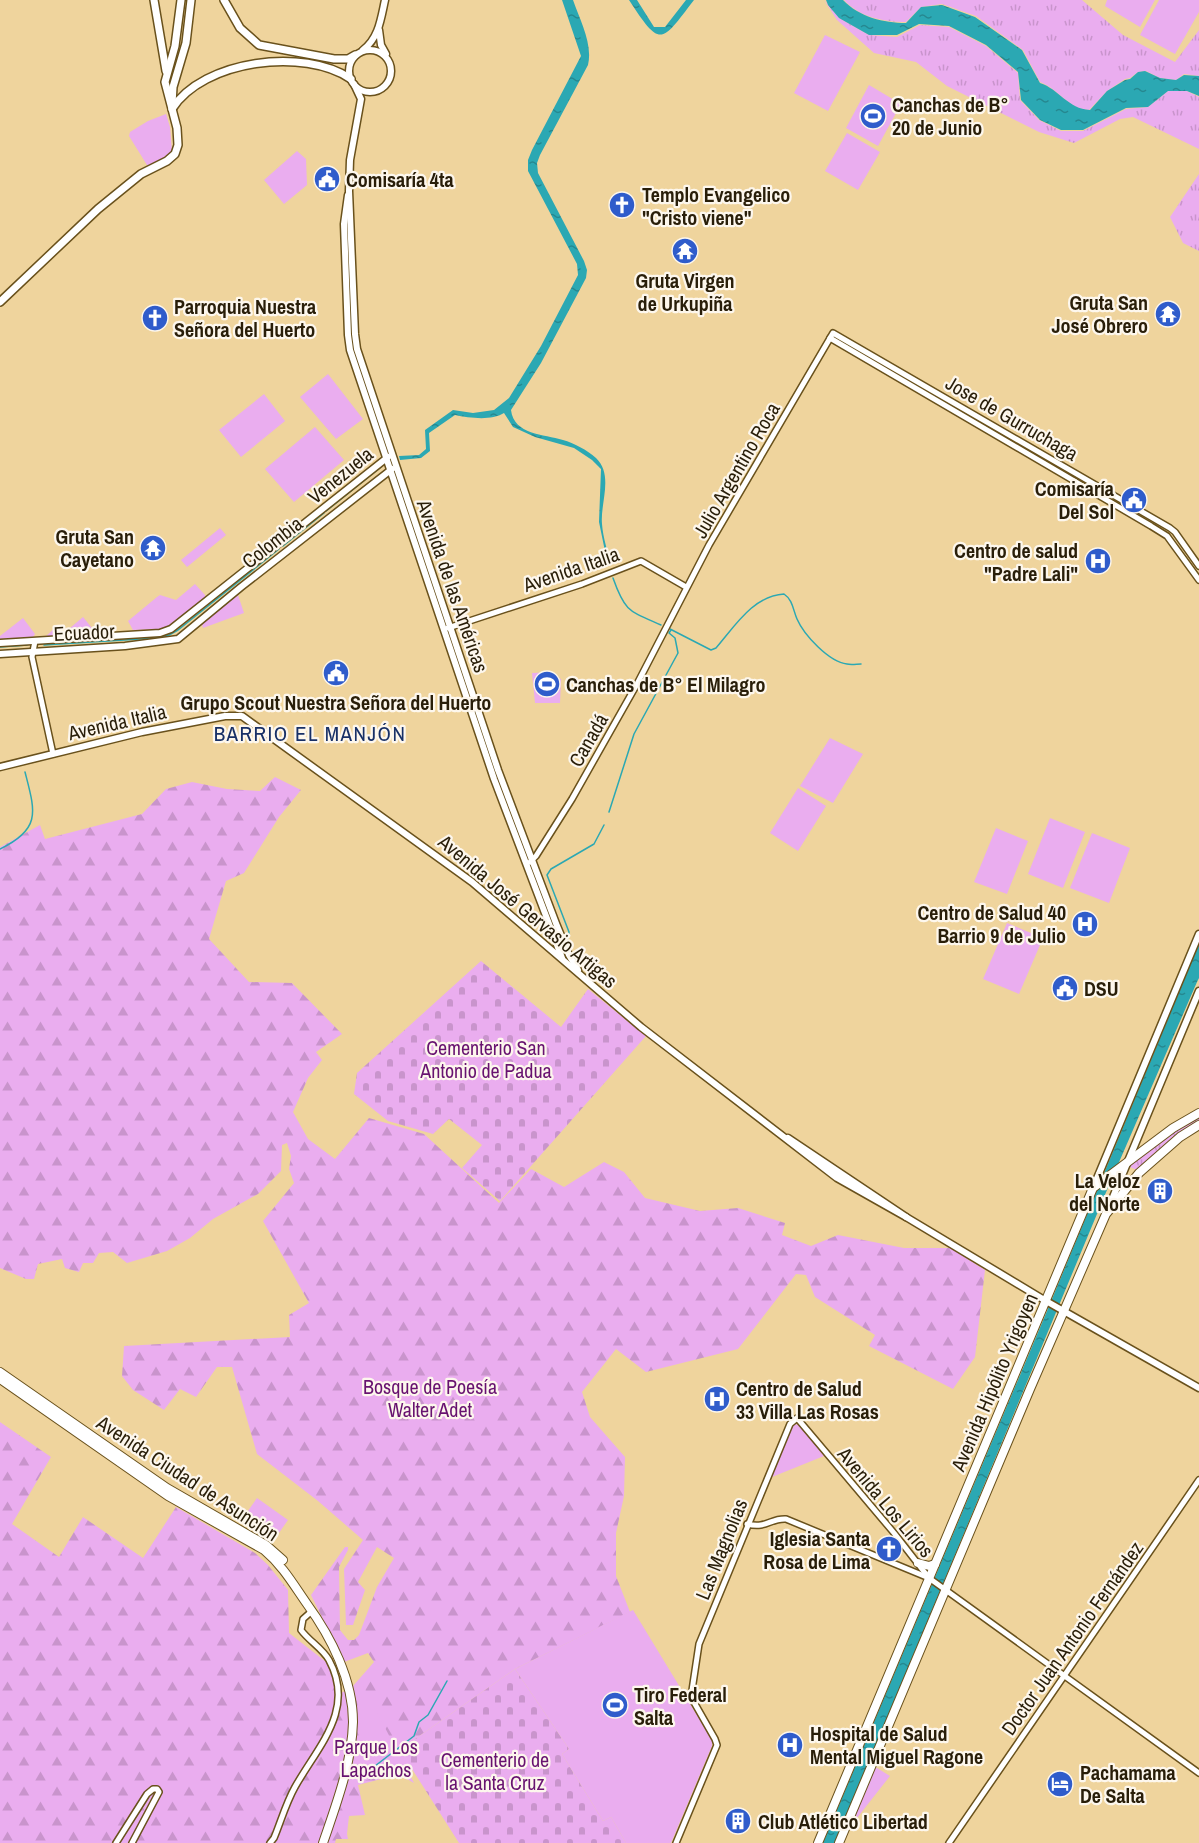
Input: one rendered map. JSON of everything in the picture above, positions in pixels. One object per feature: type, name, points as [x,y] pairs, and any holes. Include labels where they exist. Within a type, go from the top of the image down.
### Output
[{"type":"highway","points":[[1096,1185],[1173,1128],[1199,1113]]},
{"type":"highway","points":[[1106,1214],[1139,1173],[1180,1137],[1199,1125]]},
{"type":"highway","points":[[1122,1166],[1129,1171],[1139,1173]]},
{"type":"highway","name":"Avenida Hipólito Yrigoyen","points":[[818,1843],[1096,1185]]},
{"type":"highway","name":"Avenida Hipólito Yrigoyen","points":[[839,1843],[1106,1214]]},
{"type":"highway","name":"Avenida Ciudad de Asunción","points":[[0,1372],[167,1488],[274,1551],[295,1576],[310,1601],[312,1611]]},
{"type":"highway","name":"Avenida Ciudad de Asunción","points":[[0,1379],[168,1496],[264,1550],[283,1568],[312,1611]]},
{"type":"highway","points":[[918,1563],[929,1566],[935,1564]]},
{"type":"highway","points":[[312,1611],[344,1674],[350,1695],[353,1722],[341,1788],[323,1843]]},
{"type":"main road","points":[[154,0],[166,73]]},
{"type":"main road","points":[[0,302],[98,209],[141,174],[170,159],[177,150],[177,134],[165,85],[166,73],[175,46],[181,0]]},
{"type":"main road","points":[[172,109],[173,87],[186,43],[191,0]]},
{"type":"main road","points":[[224,0],[240,28],[259,45],[334,59],[348,59],[366,50],[378,51],[388,59]]},
{"type":"main road","points":[[360,108],[367,98],[386,86],[391,75],[392,70],[381,45],[379,29],[385,0]]},
{"type":"main road","points":[[360,108],[361,99],[352,81],[349,67],[379,29]]},
{"type":"main road","points":[[172,109],[180,98],[202,83],[222,73],[254,63],[285,62],[332,69],[364,91],[376,91]]},
{"type":"main road","name":"Avenida de las Américas","points":[[360,108],[350,160],[349,191],[355,340],[392,469],[562,958]]},
{"type":"main road","name":"Venezuela","points":[[168,631],[202,607],[388,457]]},
{"type":"main road","name":"Colombia","points":[[170,641],[180,637],[392,469]]},
{"type":"main road","name":"Ecuador","points":[[0,643],[168,631]]},
{"type":"main road","name":"Ecuador","points":[[0,654],[170,641]]},
{"type":"main road","name":"Avenida Italia","points":[[0,767],[188,722],[230,715],[242,716]]},
{"type":"main road","name":"Avenida José Gervasio Artigas","points":[[242,716],[457,871],[641,1027],[837,1178],[1199,1388]]},
{"type":"main road","name":"Avenida de las Américas","points":[[529,862],[569,955],[584,978]]},
{"type":"main road","name":"Avenida Hipólito Yrigoyen","points":[[1096,1185],[1199,934]]},
{"type":"main road","name":"Avenida Hipólito Yrigoyen","points":[[1106,1214],[1122,1166],[1199,991]]},
{"type":"street","name":"Jose de Gurruchaga","points":[[832,336],[1176,532],[1199,566]]},
{"type":"street","name":"Jose de Gurruchaga","points":[[832,336],[1167,536],[1199,579]]},
{"type":"street","name":"Julio Argentino Roca","points":[[667,625],[686,587],[832,336]]},
{"type":"street","name":"Avenida Italia","points":[[447,629],[582,584],[641,561],[686,587]]},
{"type":"street","name":"Canadá","points":[[529,862],[577,789],[667,625]]},
{"type":"street","points":[[35,641],[32,652],[53,754]]},
{"type":"street","name":"Avenida Los Lirios","points":[[797,1418],[929,1578]]},
{"type":"street","name":"Las Magnolias","points":[[676,1843],[712,1757],[716,1742],[691,1697],[701,1640],[788,1426],[797,1418]]},
{"type":"street","name":"Doctor Juan Antonio Fernández","points":[[949,1843],[1199,1480]]},
{"type":"street","points":[[742,1536],[780,1519],[786,1519],[929,1578],[1199,1773]]},
{"type":"street","points":[[747,1524],[762,1526]]},
{"type":"street","points":[[270,1843],[294,1788],[331,1729],[337,1710],[338,1690],[332,1665],[323,1652],[301,1630],[303,1619],[312,1611]]},
{"type":"street","points":[[116,1843],[147,1794],[153,1789],[157,1790],[159,1792],[157,1800],[148,1811],[132,1843]]},
{"type":"green space","points":[[824,0],[839,18],[869,35],[897,37],[920,25],[949,27],[986,46],[1018,73],[1020,100],[1039,120],[1061,131],[1083,131],[1126,109],[1148,107],[1168,91],[1187,91],[1199,97],[1199,149],[1133,117],[1120,119],[1074,143],[1039,132],[947,86],[916,62],[874,53],[837,20]]},
{"type":"green space","points":[[844,0],[1082,0],[1123,35],[1175,62],[1199,30],[1199,76],[1184,74],[1176,80],[1160,78],[1146,71],[1138,72],[1107,91],[1089,110],[1082,109],[1069,103],[1053,89],[1040,82],[1023,50],[976,16],[942,4],[921,7],[906,22],[889,21],[857,11]]},
{"type":"green space","points":[[1107,0],[1155,0],[1140,27],[1105,6]]},
{"type":"green space","points":[[1159,0],[1199,0],[1199,12],[1175,54],[1140,35]]},
{"type":"green space","points":[[825,35],[860,52],[828,111],[794,93]]},
{"type":"green space","name":"Canchas de B° 20 de Junio","points":[[869,85],[901,104],[878,146],[846,128]]},
{"type":"green space","points":[[166,114],[170,127],[172,152],[169,157],[147,165],[129,136],[130,132]]},
{"type":"green space","points":[[847,133],[880,152],[858,190],[825,171]]},
{"type":"green space","points":[[297,151],[306,159],[307,185],[284,204],[264,180]]},
{"type":"green space","points":[[1199,174],[1199,251],[1183,243],[1170,217]]},
{"type":"green space","points":[[328,374],[363,419],[336,439],[300,397]]},
{"type":"green space","points":[[264,394],[285,421],[241,457],[219,430]]},
{"type":"green space","points":[[315,427],[344,460],[294,502],[265,469]]},
{"type":"green space","points":[[220,528],[226,535],[187,567],[181,560]]},
{"type":"green space","points":[[195,584],[205,598],[177,622],[162,629],[133,630],[128,621],[157,597],[160,595],[176,600]]},
{"type":"green space","points":[[238,595],[244,613],[203,628],[202,624]]},
{"type":"green space","points":[[83,617],[96,633],[45,637],[56,627],[63,634]]},
{"type":"green space","points":[[23,618],[35,634],[33,637],[0,639],[0,636]]},
{"type":"green space","name":"Canchas de B° El Milagro","points":[[553,672],[553,676],[561,679],[560,703],[535,703],[532,673]]},
{"type":"green space","points":[[830,738],[863,754],[833,803],[800,786]]},
{"type":"green space","name":"Bosque de Poesía Walter Adet","points":[[275,777],[301,790],[279,817],[244,873],[226,881],[209,939],[249,982],[292,983],[342,1034],[316,1052],[322,1060],[308,1078],[293,1112],[308,1139],[335,1159],[369,1118],[424,1134],[499,1203],[531,1169],[564,1187],[604,1162],[624,1172],[645,1198],[700,1211],[738,1208],[785,1223],[782,1235],[811,1246],[838,1235],[904,1248],[950,1248],[985,1270],[975,1357],[953,1389],[869,1346],[875,1335],[815,1297],[806,1275],[796,1274],[738,1349],[646,1372],[616,1349],[582,1392],[590,1417],[625,1457],[624,1496],[616,1533],[616,1576],[630,1612],[515,1669],[415,1739],[407,1754],[408,1772],[358,1785],[365,1815],[349,1816],[348,1839],[336,1839],[335,1843],[325,1843],[346,1786],[355,1746],[356,1706],[353,1686],[374,1662],[368,1653],[344,1662],[311,1595],[345,1547],[348,1547],[339,1567],[340,1630],[348,1640],[354,1640],[359,1635],[377,1587],[394,1558],[377,1547],[358,1582],[365,1590],[353,1625],[346,1625],[344,1569],[363,1540],[318,1501],[257,1454],[232,1367],[217,1367],[196,1397],[180,1389],[164,1410],[133,1390],[122,1376],[124,1346],[290,1337],[289,1315],[309,1303],[263,1221],[294,1183],[289,1169],[291,1156],[287,1143],[282,1145],[281,1171],[258,1194],[213,1219],[190,1238],[167,1251],[127,1263],[113,1252],[99,1253],[93,1263],[83,1263],[79,1272],[65,1268],[62,1259],[38,1264],[34,1279],[26,1279],[0,1268],[0,847],[40,825],[45,839],[142,814],[166,789],[192,782],[227,789],[260,791]]},
{"type":"green space","points":[[798,788],[826,806],[798,851],[770,833]]},
{"type":"green space","points":[[1050,818],[1085,832],[1063,888],[1028,874]]},
{"type":"green space","points":[[996,828],[1028,841],[1007,894],[974,882]]},
{"type":"green space","points":[[1092,833],[1130,848],[1109,903],[1070,888]]},
{"type":"green space","points":[[1007,923],[1043,938],[1019,994],[983,979]]},
{"type":"green space","name":"Cementerio San Antonio de Padua","points":[[481,961],[561,1027],[588,989],[646,1036],[500,1201],[462,1168],[482,1145],[449,1119],[433,1134],[388,1121],[354,1094],[357,1073]]},
{"type":"green space","points":[[1199,1115],[1199,1122],[1137,1170],[1127,1166]]},
{"type":"green space","points":[[0,1422],[51,1457],[12,1524],[59,1557],[83,1517],[143,1558],[176,1507],[255,1553],[288,1590],[289,1633],[330,1665],[340,1693],[346,1691],[348,1730],[344,1769],[333,1807],[318,1843],[0,1843]]},
{"type":"green space","points":[[793,1424],[800,1425],[824,1456],[772,1477],[770,1476]]},
{"type":"green space","points":[[257,1498],[288,1520],[274,1540],[243,1518]]},
{"type":"green space","name":"Tiro Federal Salta","points":[[633,1610],[712,1740],[712,1746],[671,1843],[626,1843],[611,1817],[603,1821],[562,1754],[569,1749],[515,1669]]},
{"type":"green space","name":"Cementerio de la Santa Cruz","points":[[515,1669],[569,1749],[562,1754],[603,1821],[611,1817],[626,1843],[459,1843],[412,1769],[406,1766],[407,1752],[415,1739]]},
{"type":"green space","name":"Parque Los Lapachos","points":[[361,1682],[414,1783],[389,1775],[348,1785],[359,1733],[355,1689]]},
{"type":"green space","points":[[873,1768],[890,1776],[853,1823],[852,1822]]},
{"type":"water","points":[[562,0],[573,0],[587,40],[588,65],[537,163],[538,173],[587,270],[586,278],[541,363],[511,410],[513,418],[524,429],[576,445],[596,458],[601,465],[605,481],[602,524],[611,565],[608,566],[599,522],[601,469],[574,448],[535,437],[513,427],[504,413],[487,418],[455,415],[429,433],[430,451],[421,458],[400,460],[399,456],[419,455],[426,449],[425,430],[453,410],[473,413],[494,410],[509,398],[541,346],[578,275],[577,264],[528,171],[528,160],[532,150],[581,56]]},
{"type":"water","points":[[629,0],[637,0],[654,27],[665,27],[686,0],[694,0],[674,25],[661,34],[655,33],[648,27]]},
{"type":"water","points":[[826,0],[843,0],[864,15],[889,22],[906,23],[921,7],[942,5],[975,17],[1022,50],[1040,83],[1082,109],[1090,110],[1107,91],[1138,72],[1145,71],[1160,78],[1176,80],[1184,75],[1199,76],[1199,96],[1187,91],[1168,91],[1148,107],[1126,108],[1083,130],[1061,130],[1040,120],[1021,100],[1018,72],[986,45],[949,26],[919,24],[897,35],[869,35],[839,18]]},
{"type":"water","points":[[1199,944],[1199,978],[1107,1190],[835,1843],[823,1843],[1047,1311]]},
{"type":"waterway","points":[[326,511],[381,467]]},
{"type":"waterway","points":[[283,546],[324,513]]},
{"type":"waterway","points":[[44,645],[156,638],[169,635],[279,549]]},
{"type":"waterway","points":[[613,578],[621,598],[630,609],[661,625]]},
{"type":"waterway","points":[[670,629],[711,650],[716,648],[754,606],[763,600],[784,594],[791,602],[800,625],[818,647],[840,662],[861,664]]},
{"type":"waterway","points":[[609,812],[634,734],[678,653],[675,638],[669,633],[671,630]]},
{"type":"waterway","points":[[0,647],[27,645]]},
{"type":"waterway","points":[[0,849],[23,834],[32,818],[33,808],[25,772]]},
{"type":"waterway","points":[[568,938],[569,932],[547,875],[551,869],[594,844],[604,825]]},
{"type":"waterway","points":[[352,1774],[375,1766],[414,1736],[419,1722],[428,1715],[447,1681]]},
{"type":"place","name":"Canchas de B° 20 de Junio","points":[[873,116]]},
{"type":"place","name":"Comisaría 4ta","points":[[327,179]]},
{"type":"place","name":"Templo Evangelico \"Cristo viene\"","points":[[622,205]]},
{"type":"place","name":"Gruta Virgen de Urkupiña","points":[[685,251]]},
{"type":"place","name":"Gruta San José Obrero","points":[[1168,314]]},
{"type":"place","name":"Parroquia Nuestra Señora del Huerto","points":[[155,318]]},
{"type":"place","name":"Comisaría Del Sol","points":[[1134,500]]},
{"type":"place","name":"Gruta San Cayetano","points":[[153,548]]},
{"type":"place","name":"Centro de salud \"Padre Lali\"","points":[[1098,561]]},
{"type":"place","name":"Grupo Scout Nuestra Señora del Huerto","points":[[336,673]]},
{"type":"place","name":"Canchas de B° El Milagro","points":[[547,684]]},
{"type":"place","name":"Centro de Salud 40 Barrio 9 de Julio","points":[[1085,924]]},
{"type":"place","name":"DSU","points":[[1065,988]]},
{"type":"place","name":"La Veloz del Norte","points":[[1160,1191]]},
{"type":"place","name":"Centro de Salud 33 Villa Las Rosas","points":[[717,1399]]},
{"type":"place","name":"Iglesia Santa Rosa de Lima","points":[[889,1549]]},
{"type":"place","name":"Tiro Federal Salta","points":[[615,1705]]},
{"type":"place","name":"Hospital de Salud Mental Miguel Ragone","points":[[790,1745]]},
{"type":"place","name":"Pachamama De Salta","points":[[1060,1784]]},
{"type":"place","name":"Club Atlético Libertad","points":[[738,1821]]},
{"type":"district","name":"BARRIO EL MANJÓN","points":[[310,733]]}]
